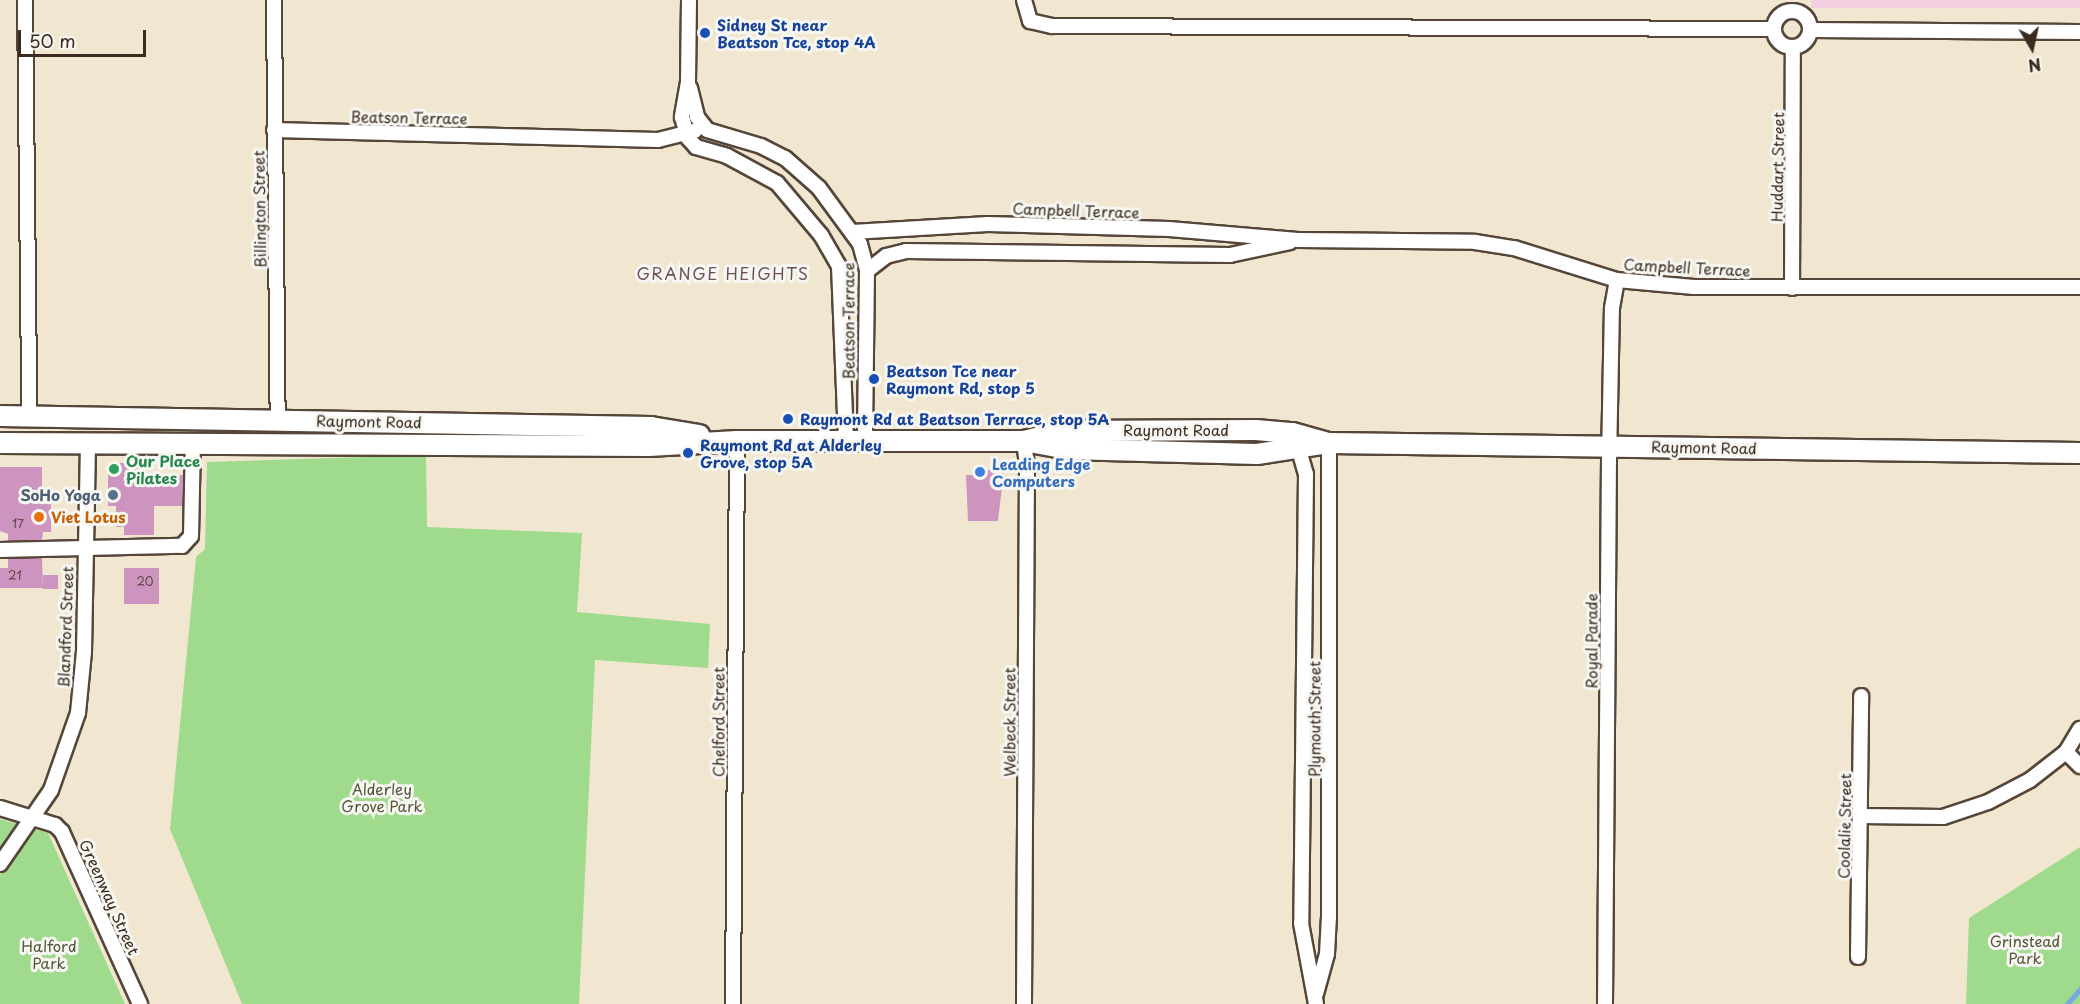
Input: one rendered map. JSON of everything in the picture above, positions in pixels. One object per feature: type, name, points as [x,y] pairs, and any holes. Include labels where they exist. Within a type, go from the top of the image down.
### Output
[{"type":"main road","name":"Raymont Road","points":[[0,417],[278,418],[651,427],[737,441]]},
{"type":"main road","points":[[278,418],[278,444]]},
{"type":"main road","name":"Raymont Road","points":[[1024,441],[1065,431],[1257,430],[1293,433],[1329,443]]},
{"type":"main road","name":"Raymont Road","points":[[0,443],[650,446],[737,441],[855,440],[1024,441],[1067,450],[1257,454],[1299,450],[1329,443],[2080,453]]},
{"type":"street","points":[[25,0],[29,416]]},
{"type":"street","name":"Billington Street","points":[[274,0],[278,418]]},
{"type":"street","points":[[686,135],[682,117],[688,82],[689,0]]},
{"type":"street","points":[[1024,0],[1026,15],[1037,24],[1052,26],[1773,29]]},
{"type":"street","points":[[1793,5],[1806,16],[1811,30],[1805,42],[1793,47],[1779,42],[1773,29],[1779,15],[1793,5]]},
{"type":"street","points":[[1811,30],[2080,32]]},
{"type":"street","name":"Huddart Street","points":[[1792,288],[1793,47]]},
{"type":"street","points":[[688,82],[695,110],[705,127]]},
{"type":"street","name":"Beatson Terrace","points":[[274,130],[654,140],[686,135],[705,127],[717,135],[760,146],[785,158],[819,188],[852,232],[862,251],[867,271],[865,336],[855,440]]},
{"type":"street","name":"Beatson Terrace","points":[[686,135],[696,147],[728,156],[777,183],[821,235],[841,271],[844,336],[855,440]]},
{"type":"street","name":"Campbell Terrace","points":[[852,232],[904,226],[966,224],[1169,229],[1298,240],[1484,242],[1617,280],[1694,287],[2080,287]]},
{"type":"street","points":[[904,226],[910,251]]},
{"type":"street","name":"Campbell Terrace","points":[[867,271],[889,254],[910,251],[1230,255],[1298,240]]},
{"type":"street","name":"Royal Parade","points":[[1605,1004],[1609,447],[1612,309],[1617,280]]},
{"type":"street","points":[[844,336],[865,336]]},
{"type":"street","name":"Chelford Street","points":[[733,1004],[737,441]]},
{"type":"street","name":"Welbeck Street","points":[[1024,441],[1028,465],[1024,1004]]},
{"type":"street","name":"Blandford Street","points":[[0,864],[34,819],[60,770],[78,713],[83,659],[88,442]]},
{"type":"street","points":[[0,550],[172,549],[185,544],[191,533],[193,443]]},
{"type":"street","name":"Plymouth Street","points":[[1316,999],[1327,954],[1329,918],[1329,443]]},
{"type":"street","name":"Plymouth Street","points":[[1299,450],[1306,474],[1301,923],[1316,999]]},
{"type":"street","name":"Coolalie Street","points":[[1858,957],[1861,696]]},
{"type":"street","points":[[1861,816],[1943,816],[1988,802],[2030,780],[2066,752],[2080,729]]},
{"type":"street","points":[[2066,752],[2080,766]]},
{"type":"street","name":"Greenway Street","points":[[0,808],[55,825],[64,836],[140,1004]]},
{"type":"shaded area","points":[[1811,0],[2080,0],[2080,8],[1811,8]]},
{"type":"green space","name":"Alderley Grove Park","points":[[426,455],[427,527],[582,533],[577,612],[710,624],[708,668],[595,660],[579,1004],[242,1004],[170,829],[196,557],[205,549],[207,462]]},
{"type":"green space","name":"Halford Park","points":[[0,819],[48,833],[125,1004],[0,1004]]},
{"type":"green space","name":"Grinstead Park","points":[[2080,847],[2080,1004],[1966,1004],[1969,918]]},
{"type":"building","points":[[116,463],[146,463],[146,475],[183,475],[183,506],[154,506],[154,535],[124,535],[124,527],[116,527],[116,506],[108,506],[108,472]]},
{"type":"building","points":[[0,467],[42,467],[42,504],[51,504],[51,532],[43,532],[42,540],[8,541],[8,534],[0,531]]},
{"type":"building","points":[[977,470],[1004,470],[998,521],[968,521],[966,475],[978,475]]},
{"type":"building","points":[[42,558],[43,588],[0,588],[0,568],[8,568],[8,559]]},
{"type":"building","points":[[124,568],[159,568],[159,604],[124,604]]},
{"type":"building","points":[[43,575],[58,575],[58,589],[43,589]]},
{"type":"waterway","points":[[2067,1004],[2080,989]]},
{"type":"place","name":"Sidney St near Beatson Tce, stop 4A","points":[[705,33]]},
{"type":"place","name":"Beatson Tce near Raymont Rd, stop 5","points":[[874,379]]},
{"type":"place","name":"Raymont Rd at Beatson Terrace, stop 5A","points":[[788,419]]},
{"type":"place","name":"Raymont Rd at Alderley Grove, stop 5A","points":[[688,453]]},
{"type":"place","name":"Our Place Pilates","points":[[114,469]]},
{"type":"place","name":"Leading Edge Computers","points":[[980,472]]},
{"type":"place","name":"SoHo Yoga","points":[[113,495]]},
{"type":"place","name":"Viet Lotus","points":[[39,517]]},
{"type":"district","name":"GRANGE HEIGHTS","points":[[723,273]]}]
